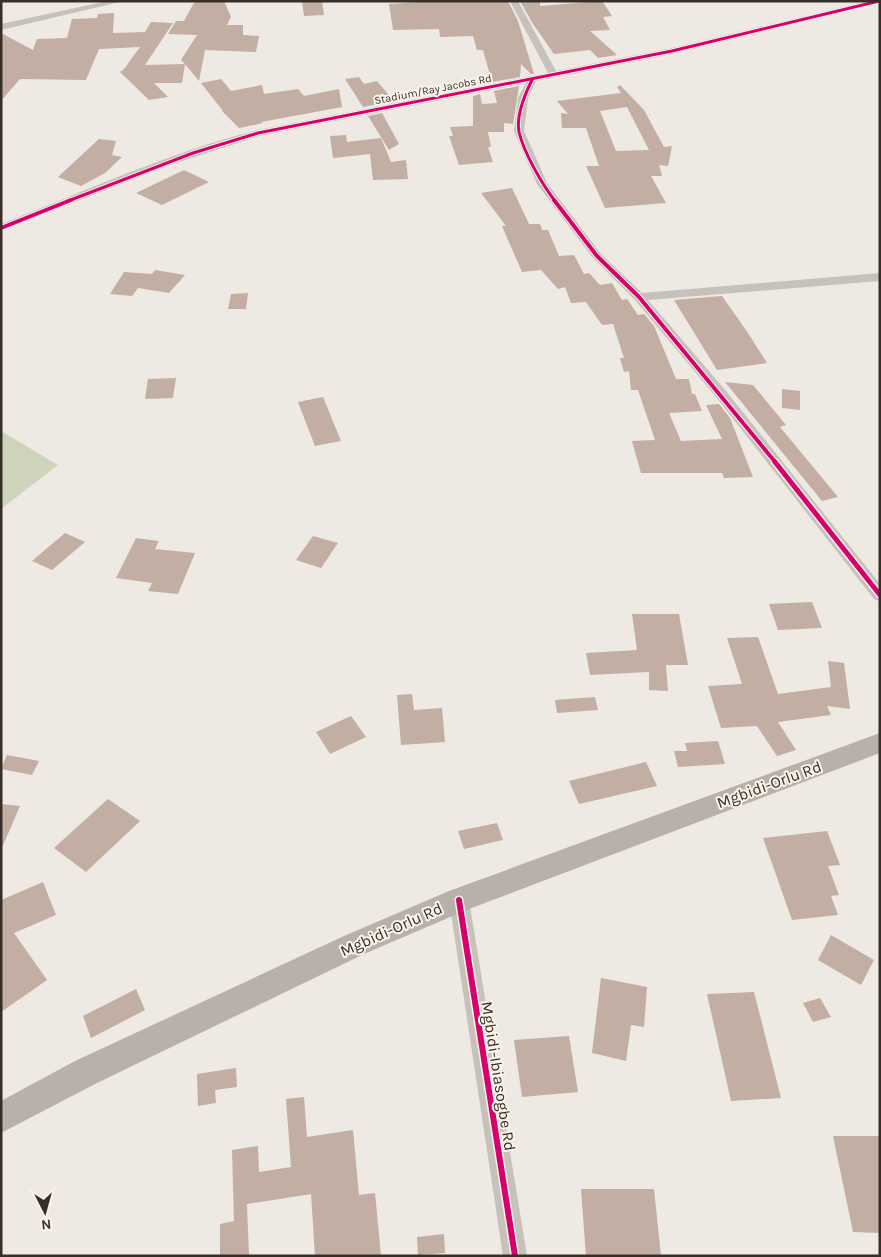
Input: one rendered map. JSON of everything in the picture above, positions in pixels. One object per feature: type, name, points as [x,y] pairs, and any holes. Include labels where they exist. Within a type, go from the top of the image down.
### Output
[{"type":"main road","name":"Mgbidi-Orlu Rd","points":[[1,1118],[86,1072],[354,945],[459,900],[880,743]]},
{"type":"street","points":[[1,27],[120,1]]},
{"type":"street","points":[[514,1],[554,75]]},
{"type":"street","name":"Stadium/Ray Jacobs Rd","points":[[1,228],[159,165],[228,141],[289,127],[672,51],[879,1]]},
{"type":"street","points":[[532,80],[523,98],[519,131],[542,184],[597,256],[639,297],[721,394],[880,595]]},
{"type":"street","points":[[639,297],[880,277]]},
{"type":"street","name":"Mgbidi-Ibiasogbe Rd","points":[[459,900],[515,1256]]},
{"type":"green space","points":[[1,431],[58,465],[1,509]]},
{"type":"building","points":[[195,1],[224,1],[231,17],[227,25],[243,25],[243,35],[259,36],[256,52],[205,50],[199,81],[181,60],[197,35],[168,34],[176,21],[184,21]]},
{"type":"building","points":[[302,1],[322,1],[324,15],[304,16]]},
{"type":"building","points":[[437,1],[508,1],[518,21],[534,74],[531,74],[521,64],[520,77],[492,82],[483,50],[477,50],[473,36],[440,37],[439,29],[393,30],[389,4]]},
{"type":"building","points":[[520,1],[540,1],[540,6],[602,1],[612,16],[603,17],[610,30],[590,31],[617,55],[598,58],[590,50],[554,54]]},
{"type":"building","points":[[114,13],[113,33],[145,32],[151,22],[173,23],[145,65],[185,64],[182,83],[154,83],[168,97],[149,100],[120,72],[140,47],[99,49],[86,80],[20,79],[1,101],[1,33],[33,50],[37,39],[67,38],[72,19],[97,18],[98,14]]},
{"type":"building","points":[[359,77],[364,84],[377,81],[394,101],[363,107],[345,79]]},
{"type":"building","points":[[221,79],[231,91],[262,85],[264,94],[298,89],[304,96],[339,89],[342,107],[239,128],[222,111],[201,83]]},
{"type":"building","points":[[620,85],[644,110],[664,147],[672,146],[668,166],[659,165],[662,176],[651,176],[666,203],[605,208],[586,166],[599,166],[586,128],[562,128],[561,113],[568,114],[557,101],[621,93],[617,87]],"holes":[[[627,107],[649,150],[616,151],[600,111]]]},
{"type":"building","points":[[519,86],[513,124],[504,123],[504,132],[488,132],[491,147],[488,147],[493,162],[459,165],[449,136],[453,136],[450,127],[473,126],[473,96],[480,94],[482,104],[497,103],[494,91]]},
{"type":"building","points":[[382,113],[399,144],[389,150],[368,116]]},
{"type":"building","points":[[346,135],[347,142],[381,138],[391,162],[406,160],[408,179],[373,180],[370,154],[333,158],[330,136]]},
{"type":"building","points":[[99,139],[116,141],[112,155],[122,157],[105,173],[81,186],[58,177]]},
{"type":"building","points":[[184,170],[209,182],[162,205],[136,193]]},
{"type":"building","points":[[512,188],[529,224],[540,224],[542,230],[548,230],[559,256],[574,255],[584,274],[589,273],[600,285],[612,283],[622,300],[627,299],[638,315],[644,314],[654,326],[676,379],[689,379],[692,394],[695,394],[702,411],[669,413],[681,441],[722,439],[706,405],[719,404],[730,418],[753,477],[724,478],[722,473],[641,473],[632,441],[655,440],[638,390],[631,390],[629,371],[624,372],[620,358],[624,358],[613,324],[602,325],[586,302],[571,303],[565,287],[558,289],[541,270],[522,272],[502,226],[506,226],[481,193]]},
{"type":"building","points":[[155,270],[185,275],[169,293],[138,288],[132,296],[110,294],[124,272],[152,274]]},
{"type":"building","points":[[248,293],[246,309],[228,309],[231,294]]},
{"type":"building","points":[[722,296],[767,363],[717,370],[674,300]]},
{"type":"building","points":[[176,378],[173,398],[145,399],[148,379]]},
{"type":"building","points":[[725,382],[753,385],[786,425],[780,427],[838,497],[822,501]]},
{"type":"building","points":[[782,389],[800,391],[800,410],[782,408]]},
{"type":"building","points":[[323,397],[341,441],[315,446],[298,402]]},
{"type":"building","points":[[65,533],[85,542],[52,570],[32,561]]},
{"type":"building","points":[[313,536],[338,543],[321,568],[296,560]]},
{"type":"building","points":[[136,538],[159,541],[155,549],[195,553],[178,594],[148,591],[152,583],[116,578]]},
{"type":"building","points":[[812,602],[822,628],[778,630],[769,604]]},
{"type":"building","points":[[632,614],[679,614],[688,665],[666,665],[668,691],[649,690],[649,672],[590,675],[586,653],[637,650]]},
{"type":"building","points":[[758,637],[778,694],[831,687],[828,661],[844,663],[850,709],[827,706],[831,715],[778,722],[796,750],[777,756],[757,726],[721,728],[708,686],[742,684],[727,638]]},
{"type":"building","points":[[412,694],[414,710],[442,708],[445,742],[401,745],[397,695]]},
{"type":"building","points":[[595,697],[598,710],[557,713],[555,700]]},
{"type":"building","points":[[351,716],[366,737],[330,754],[316,732]]},
{"type":"building","points":[[718,741],[725,764],[678,767],[674,751],[687,751],[685,743]]},
{"type":"building","points":[[7,755],[39,761],[32,775],[1,769]]},
{"type":"building","points":[[646,762],[657,786],[579,804],[569,781]]},
{"type":"building","points":[[108,799],[140,821],[86,872],[54,848]]},
{"type":"building","points":[[1,804],[20,806],[1,850]]},
{"type":"building","points":[[497,823],[503,840],[464,849],[458,831]]},
{"type":"building","points":[[827,831],[840,865],[828,866],[839,895],[831,896],[838,915],[792,920],[763,838]]},
{"type":"building","points":[[43,882],[56,915],[14,933],[47,980],[1,1012],[1,900]]},
{"type":"building","points":[[831,935],[874,960],[861,985],[818,960]]},
{"type":"building","points":[[601,978],[647,987],[644,1027],[631,1025],[626,1061],[592,1053]]},
{"type":"building","points":[[136,989],[145,1010],[91,1038],[83,1016]]},
{"type":"building","points":[[754,992],[781,1098],[731,1101],[707,994]]},
{"type":"building","points":[[820,998],[831,1017],[813,1022],[803,1003]]},
{"type":"building","points":[[569,1036],[578,1092],[522,1097],[514,1040]]},
{"type":"building","points":[[236,1068],[237,1087],[215,1090],[216,1103],[198,1106],[197,1074]]},
{"type":"building","points":[[304,1097],[307,1137],[353,1130],[359,1195],[375,1193],[381,1256],[315,1256],[311,1194],[247,1204],[249,1256],[220,1256],[220,1224],[234,1221],[232,1150],[258,1146],[259,1172],[291,1167],[286,1099]]},
{"type":"building","points":[[833,1136],[880,1136],[880,1233],[853,1232]]},
{"type":"building","points":[[581,1189],[654,1189],[661,1256],[586,1256]]},
{"type":"building","points":[[444,1234],[445,1253],[418,1255],[417,1237]]},
{"type":"cycle path","points":[[1,228],[160,164],[258,133],[672,51],[879,1]]},
{"type":"cycle path","points":[[532,80],[523,98],[519,131],[542,184],[597,256],[639,297],[721,394],[880,595]]},
{"type":"cycle path","points":[[459,900],[515,1256]]}]
